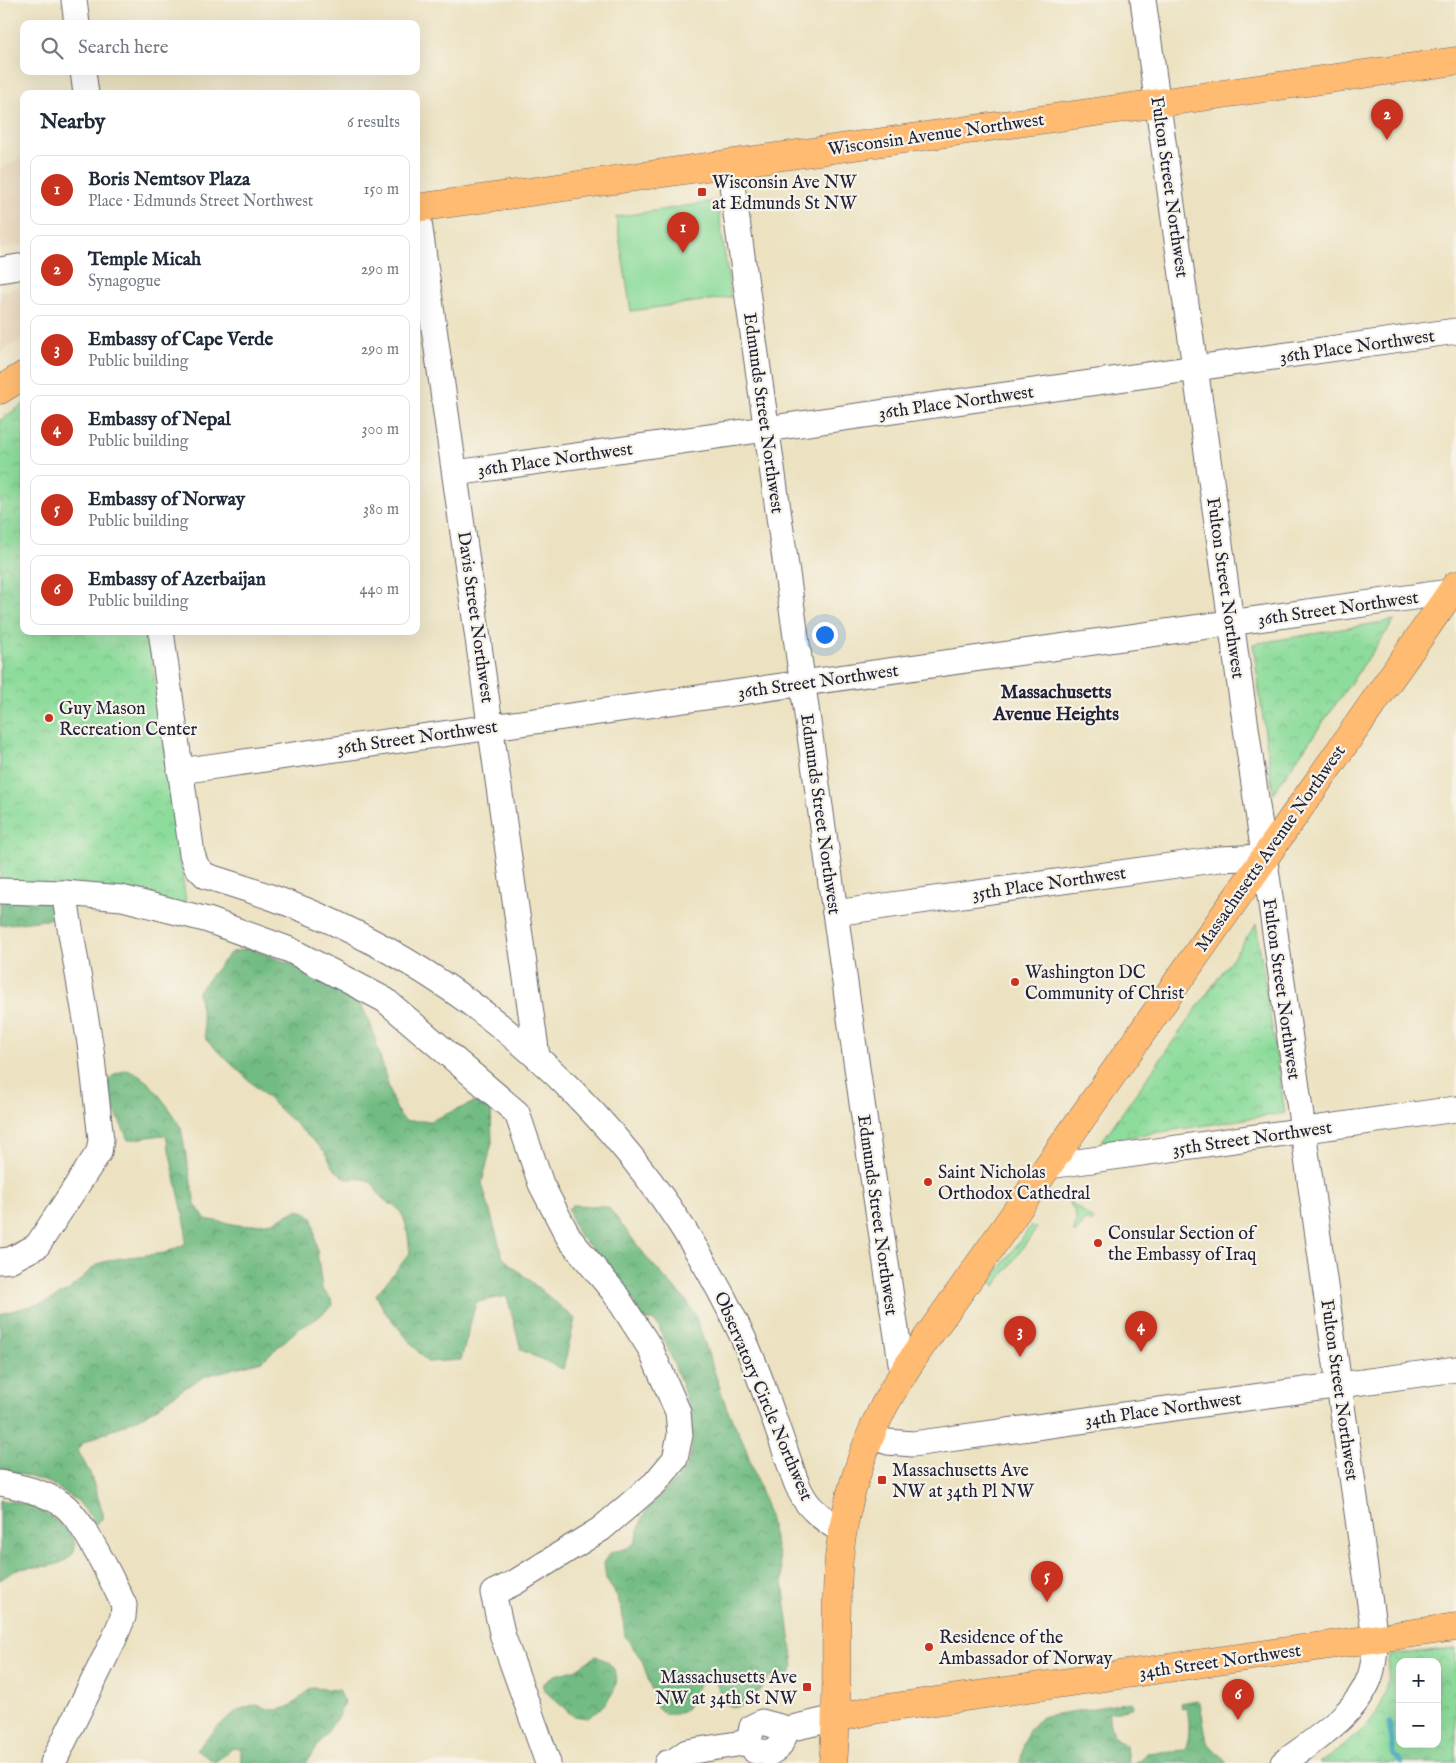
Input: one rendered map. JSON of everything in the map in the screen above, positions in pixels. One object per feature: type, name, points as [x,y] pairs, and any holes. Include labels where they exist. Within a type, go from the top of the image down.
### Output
[{"type":"main road","name":"Wisconsin Avenue Northwest","points":[[420,208],[1456,61]]},
{"type":"main road","points":[[0,390],[20,378]]},
{"type":"main road","name":"Massachusetts Avenue Northwest","points":[[833,1763],[836,1718],[837,1590],[843,1532],[870,1436],[903,1376],[1264,857],[1454,589]]},
{"type":"main road","name":"34th Street Northwest","points":[[836,1718],[873,1710],[1456,1627]]},
{"type":"street","points":[[74,0],[76,20]]},
{"type":"street","name":"Fulton Street Northwest","points":[[1143,0],[1376,1639],[1372,1670],[1358,1699],[1332,1725],[1283,1763]]},
{"type":"street","points":[[84,75],[85,90]]},
{"type":"street","name":"Edmunds Street Northwest","points":[[729,164],[835,913],[903,1376]]},
{"type":"street","name":"Davis Street Northwest","points":[[420,228],[537,1056]]},
{"type":"street","points":[[0,270],[20,267]]},
{"type":"street","name":"36th Place Northwest","points":[[456,473],[1195,370],[1456,331]]},
{"type":"street","name":"36th Street Northwest","points":[[180,771],[1231,623],[1454,589]]},
{"type":"street","points":[[162,635],[180,771]]},
{"type":"street","name":"Observatory Circle Northwest","points":[[180,771],[192,854],[196,866],[206,876],[273,898],[320,917],[419,968],[486,1014],[537,1056],[578,1096],[619,1142],[648,1178],[683,1228],[740,1330],[801,1494],[818,1514],[843,1532]]},
{"type":"street","name":"35th Place Northwest","points":[[835,913],[1220,859],[1264,857]]},
{"type":"street","points":[[0,891],[64,893],[122,898],[208,920],[290,950],[385,1000],[518,1113],[541,1184],[569,1238],[614,1292],[650,1348],[678,1412],[680,1435],[675,1459],[655,1483],[601,1529],[514,1583],[493,1593],[503,1637],[548,1763]]},
{"type":"street","points":[[0,1261],[10,1260],[37,1246],[99,1152],[101,1132],[91,1049],[64,893]]},
{"type":"street","name":"35th Street Northwest","points":[[1049,1166],[1456,1109]]},
{"type":"street","name":"34th Place Northwest","points":[[870,1436],[894,1443],[912,1444],[1456,1369]]},
{"type":"street","points":[[0,1483],[29,1488],[63,1504],[85,1531],[124,1605],[123,1617],[114,1639],[54,1763]]},
{"type":"street","points":[[673,1763],[687,1752],[754,1748],[770,1754],[775,1751],[788,1729],[836,1718]]},
{"type":"street","points":[[703,1763],[754,1748]]},
{"type":"shaded area","points":[[20,157],[20,245],[0,249],[0,169]]},
{"type":"shaded area","points":[[20,288],[20,340],[0,353],[0,292]]},
{"type":"green space","points":[[717,201],[731,297],[631,311],[616,217]]},
{"type":"green space","name":"Guy Mason Recreation Center","points":[[20,407],[20,635],[149,635],[187,909],[0,884],[0,420]]},
{"type":"green space","points":[[1395,620],[1273,793],[1253,644]]},
{"type":"green space","points":[[0,899],[47,902],[55,910],[55,916],[46,920],[0,925]]},
{"type":"green space","points":[[1256,925],[1285,1113],[1102,1141]]},
{"type":"green space","points":[[249,948],[294,965],[309,976],[349,995],[361,1005],[371,1025],[392,1099],[400,1116],[406,1121],[430,1121],[475,1102],[491,1110],[492,1143],[482,1183],[503,1258],[575,1319],[563,1369],[521,1350],[507,1296],[476,1302],[461,1360],[427,1362],[385,1312],[376,1295],[410,1253],[405,1221],[399,1210],[381,1196],[370,1181],[365,1179],[347,1179],[334,1169],[325,1152],[206,1040],[198,991],[230,953]]},
{"type":"green space","points":[[126,1070],[134,1072],[150,1084],[169,1108],[181,1128],[195,1204],[205,1219],[244,1226],[273,1222],[297,1210],[305,1212],[313,1219],[322,1289],[332,1300],[333,1305],[316,1319],[297,1330],[262,1361],[205,1376],[147,1414],[83,1443],[78,1451],[90,1473],[103,1513],[103,1518],[96,1524],[78,1501],[50,1483],[0,1468],[0,1314],[49,1301],[69,1290],[94,1267],[103,1262],[120,1258],[165,1253],[185,1244],[186,1227],[166,1136],[128,1140],[114,1110],[109,1093],[109,1080],[114,1075]]},
{"type":"green space","points":[[1066,1199],[1094,1220],[1091,1223],[1086,1219],[1075,1234],[1073,1232],[1076,1215]]},
{"type":"green space","points":[[572,1205],[604,1206],[609,1208],[648,1259],[688,1303],[695,1315],[727,1409],[743,1441],[768,1512],[781,1568],[794,1666],[789,1675],[770,1676],[756,1694],[744,1705],[731,1706],[725,1701],[711,1677],[699,1684],[687,1708],[676,1714],[665,1714],[657,1707],[642,1660],[625,1636],[622,1610],[617,1596],[606,1579],[604,1563],[611,1552],[630,1547],[634,1543],[642,1519],[650,1505],[684,1471],[692,1449],[690,1413],[679,1377],[659,1327],[653,1320],[643,1320],[617,1276],[577,1233],[568,1209]]},
{"type":"green space","points":[[1031,1226],[1037,1228],[995,1286],[991,1280]]},
{"type":"green space","points":[[0,1500],[30,1506],[58,1522],[73,1539],[75,1547],[72,1555],[57,1564],[17,1570],[0,1580]]},
{"type":"green space","points":[[1456,1648],[1456,1763],[1319,1763],[1339,1750],[1367,1725],[1381,1705],[1387,1685],[1390,1655]]},
{"type":"green space","points":[[596,1656],[608,1662],[614,1670],[616,1678],[615,1687],[605,1704],[588,1718],[573,1716],[545,1691],[543,1684],[555,1675],[575,1670]]},
{"type":"green space","points":[[311,1688],[338,1690],[344,1703],[339,1715],[306,1763],[241,1763],[241,1749],[233,1748],[215,1762],[196,1750],[234,1713],[255,1705],[268,1709],[281,1709],[292,1705]]},
{"type":"green space","points":[[1197,1700],[1200,1703],[1207,1742],[1227,1763],[1135,1763],[1147,1753],[1185,1750],[1189,1735],[1189,1719],[1187,1708],[1182,1709],[1181,1703]]},
{"type":"green space","points":[[1132,1702],[1134,1704],[1132,1708],[1108,1713],[1114,1737],[1126,1746],[1128,1763],[1020,1763],[1029,1730],[1045,1716]]},
{"type":"waterway","points":[[1389,1722],[1394,1754],[1401,1763]]},
{"type":"place","name":"Temple Micah","points":[[1387,140]]},
{"type":"place","name":"Wisconsin Ave NW at Edmunds St NW","points":[[702,192]]},
{"type":"place","name":"Boris Nemtsov Plaza","points":[[683,253]]},
{"type":"place","name":"Guy Mason Recreation Center","points":[[49,718]]},
{"type":"place","name":"Washington DC Community of Christ","points":[[1015,982]]},
{"type":"place","name":"Saint Nicholas Orthodox Cathedral","points":[[928,1182]]},
{"type":"place","name":"Consular Section of the Embassy of Iraq","points":[[1098,1243]]},
{"type":"place","name":"Embassy of Nepal","points":[[1141,1352]]},
{"type":"place","name":"Embassy of Cape Verde","points":[[1020,1357]]},
{"type":"place","name":"Massachusetts Ave NW at 34th Pl NW","points":[[882,1480]]},
{"type":"place","name":"Embassy of Norway","points":[[1047,1602]]},
{"type":"place","name":"Residence of the Ambassador of Norway","points":[[929,1647]]},
{"type":"place","name":"Massachusetts Ave NW at 34th St NW","points":[[807,1687]]},
{"type":"place","name":"Embassy of Azerbaijan","points":[[1238,1720]]},
{"type":"district","name":"Massachusetts Avenue Heights","points":[[1056,702]]}]
